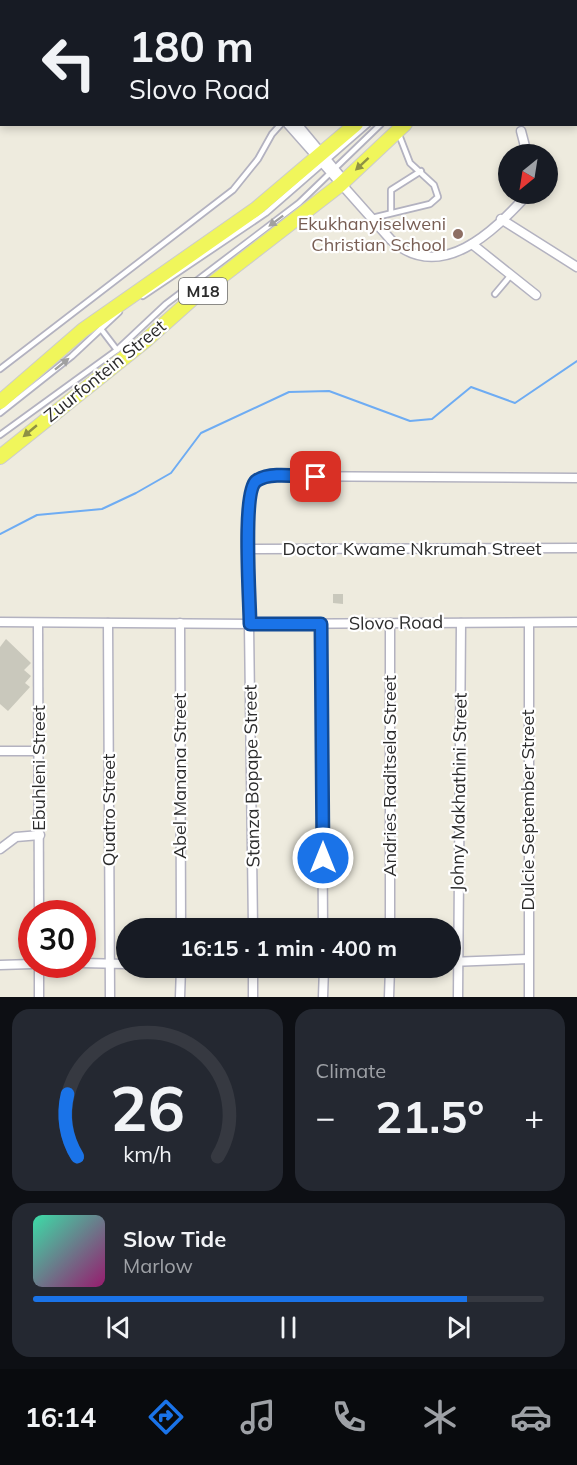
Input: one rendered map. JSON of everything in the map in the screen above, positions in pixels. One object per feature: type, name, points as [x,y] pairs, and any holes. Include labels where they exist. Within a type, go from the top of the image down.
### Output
[{"type":"main road","name":"M18","points":[[0,402],[82,330],[232,227],[322,160],[354,126]]},
{"type":"main road","name":"Zuurfontein Street","points":[[0,457],[145,341],[191,300],[401,128]]},
{"type":"street","points":[[290,126],[400,247],[419,256],[439,258],[471,244],[517,204]]},
{"type":"street","points":[[298,126],[322,160]]},
{"type":"street","points":[[521,131],[524,144]]},
{"type":"street","points":[[501,219],[577,267]]},
{"type":"street","points":[[471,244],[536,295]]},
{"type":"street","name":"Stanza Bopape Street","points":[[253,918],[248,549],[249,499],[252,486],[257,480],[271,476],[577,478]]},
{"type":"street","name":"Doctor Kwame Nkrumah Street","points":[[248,549],[577,548]]},
{"type":"street","name":"Slovo Road","points":[[0,622],[250,624],[577,622]]},
{"type":"street","name":"Ebuhleni Street","points":[[38,623],[39,900]]},
{"type":"street","name":"Quatro Street","points":[[108,623],[110,997]]},
{"type":"street","name":"Abel Manana Street","points":[[180,623],[181,918]]},
{"type":"street","name":"Andries Raditsela Street","points":[[390,623],[390,918]]},
{"type":"street","name":"Johny Makhathini Street","points":[[455,918],[461,623]]},
{"type":"street","name":"Dulcie September Street","points":[[529,623],[529,997]]},
{"type":"street","points":[[321,624],[323,918]]},
{"type":"street","points":[[0,751],[39,751]]},
{"type":"street","points":[[0,849],[16,837],[40,835]]},
{"type":"street","points":[[461,962],[528,959]]},
{"type":"street","points":[[96,963],[116,963]]},
{"type":"street","points":[[0,965],[18,964]]},
{"type":"street","points":[[39,978],[39,997]]},
{"type":"street","points":[[180,997],[181,978]]},
{"type":"street","points":[[253,978],[253,997]]},
{"type":"street","points":[[323,997],[324,978]]},
{"type":"street","points":[[389,997],[390,978]]},
{"type":"street","name":"Johny Makhathini Street","points":[[456,978],[458,997]]},
{"type":"lane","points":[[0,369],[233,190],[258,159],[279,126]]},
{"type":"lane","points":[[0,413],[126,306],[266,213],[322,160],[365,126]]},
{"type":"lane","points":[[0,435],[117,350],[166,304],[299,203],[340,180],[380,126]]},
{"type":"lane","points":[[372,218],[430,204],[437,200],[439,193],[435,187],[421,171],[410,163],[401,128]]},
{"type":"lane","points":[[391,212],[391,190],[421,171]]},
{"type":"lane","points":[[495,294],[510,275]]},
{"type":"lane","points":[[101,329],[117,350]]},
{"type":"building","points":[[333,594],[343,594],[343,604],[333,603]]},
{"type":"building","points":[[6,639],[31,663],[24,670],[31,676],[25,683],[30,687],[8,711],[0,704],[0,647]]},
{"type":"waterway","points":[[0,534],[37,515],[102,509],[136,493],[171,473],[201,433],[289,392],[329,391],[410,421],[432,419],[471,387],[515,403],[577,361]]},
{"type":"place","name":"Ekukhanyiselweni Christian School","points":[[458,234]]},
{"type":"route","points":[[316,477],[271,476],[257,480],[252,486],[249,499],[248,549],[250,624],[321,624],[323,858]]}]
